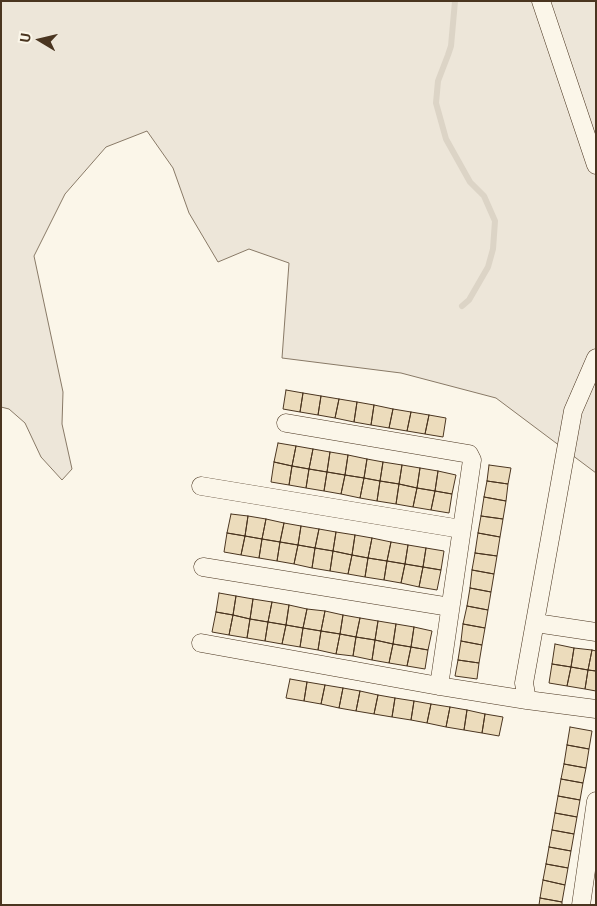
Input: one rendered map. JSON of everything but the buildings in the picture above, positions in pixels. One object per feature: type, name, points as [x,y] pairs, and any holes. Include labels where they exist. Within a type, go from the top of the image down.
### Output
[{"type":"street","points":[[541,1],[596,165]]},
{"type":"street","points":[[527,700],[524,683],[573,412],[596,358]]},
{"type":"street","points":[[286,423],[469,454],[472,460],[438,686]]},
{"type":"street","points":[[201,486],[461,530]]},
{"type":"street","points":[[203,567],[450,607]]},
{"type":"street","points":[[536,623],[596,632]]},
{"type":"street","points":[[201,643],[438,686],[596,709]]},
{"type":"street","points":[[581,905],[596,801]]},
{"type":"shaded area","points":[[1,1],[596,1],[596,473],[496,398],[401,373],[282,358],[289,263],[249,249],[218,262],[189,213],[173,168],[147,131],[106,147],[65,194],[34,256],[63,392],[62,424],[72,469],[62,480],[41,457],[25,423],[9,409],[1,407]]},
{"type":"waterway","points":[[455,1],[451,46],[438,81],[436,103],[446,139],[470,182],[484,196],[495,221],[493,249],[488,267],[469,300],[462,306]]}]
